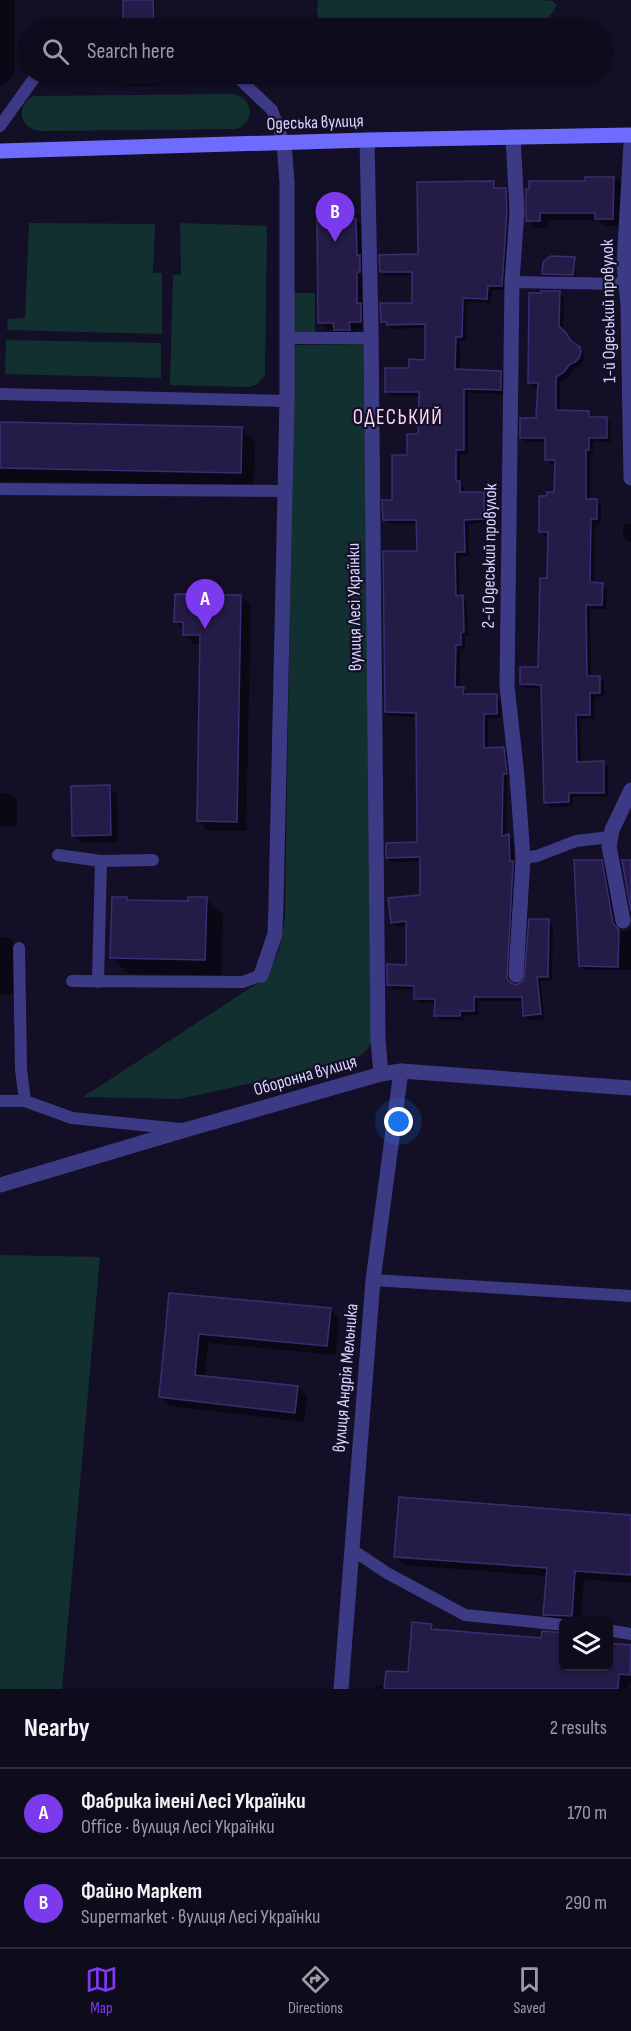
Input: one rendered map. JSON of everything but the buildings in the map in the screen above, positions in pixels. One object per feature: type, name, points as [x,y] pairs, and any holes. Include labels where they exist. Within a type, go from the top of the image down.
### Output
[{"type":"main road","name":"Одеська вулиця","points":[[0,150],[631,135]]},
{"type":"street","name":"2-й Одеський провулок","points":[[513,137],[517,210],[512,282],[507,686],[518,776],[523,858],[516,975]]},
{"type":"street","name":"вулиця Лесі Українки","points":[[367,140],[377,1021],[381,1074]]},
{"type":"street","points":[[261,975],[275,934],[287,401],[285,338],[287,211],[284,143]]},
{"type":"street","name":"1-й Одеський провулок","points":[[631,143],[624,254],[628,305],[631,478]]},
{"type":"street","points":[[623,921],[610,855],[610,837],[631,790]]},
{"type":"street","name":"Оборонна вулиця","points":[[0,1185],[381,1074],[401,1071],[631,1088]]},
{"type":"street","name":"вулиця Андрія Мельника","points":[[341,1689],[373,1280],[401,1071]]},
{"type":"lane","points":[[0,126],[31,84]]},
{"type":"lane","points":[[245,84],[273,110],[284,143]]},
{"type":"lane","points":[[512,282],[626,284]]},
{"type":"lane","points":[[285,338],[371,338]]},
{"type":"lane","points":[[0,394],[287,401]]},
{"type":"lane","points":[[0,489],[17,491],[285,490]]},
{"type":"lane","points":[[523,858],[537,856],[576,841],[610,837]]},
{"type":"lane","points":[[58,855],[101,861],[153,860]]},
{"type":"lane","points":[[98,982],[101,861]]},
{"type":"lane","points":[[20,948],[21,1069],[25,1101]]},
{"type":"lane","points":[[72,981],[243,982],[261,975]]},
{"type":"lane","points":[[0,1101],[25,1101],[72,1118],[185,1130]]},
{"type":"lane","points":[[373,1280],[631,1296]]},
{"type":"lane","points":[[351,1549],[387,1573],[465,1615],[559,1624]]},
{"type":"lane","points":[[613,1631],[631,1634]]},
{"type":"green space","points":[[318,0],[543,0],[553,1],[557,5],[548,18],[319,18]]},
{"type":"green space","points":[[231,94],[244,99],[250,109],[248,120],[237,129],[40,131],[28,126],[22,116],[24,105],[34,96]]},
{"type":"green space","points":[[29,223],[155,224],[153,273],[162,273],[162,334],[7,330],[8,319],[25,318]]},
{"type":"green space","points":[[180,223],[267,226],[265,375],[257,384],[250,387],[170,385],[173,275],[181,274]]},
{"type":"green space","points":[[294,293],[315,293],[315,334],[294,334]]},
{"type":"green space","points":[[6,340],[161,343],[161,378],[5,374]]},
{"type":"green space","points":[[365,344],[373,1038],[363,1054],[345,1063],[179,1099],[83,1097],[261,981],[276,957],[285,913],[294,345]]},
{"type":"green space","points":[[0,1255],[100,1257],[62,1689],[0,1689]]},
{"type":"place","name":"Файно Маркет","points":[[335,242]]},
{"type":"place","name":"Фабрика імені Лесі Українки","points":[[205,629]]},
{"type":"district","name":"ОДЕСЬКИЙ","points":[[398,417]]}]
